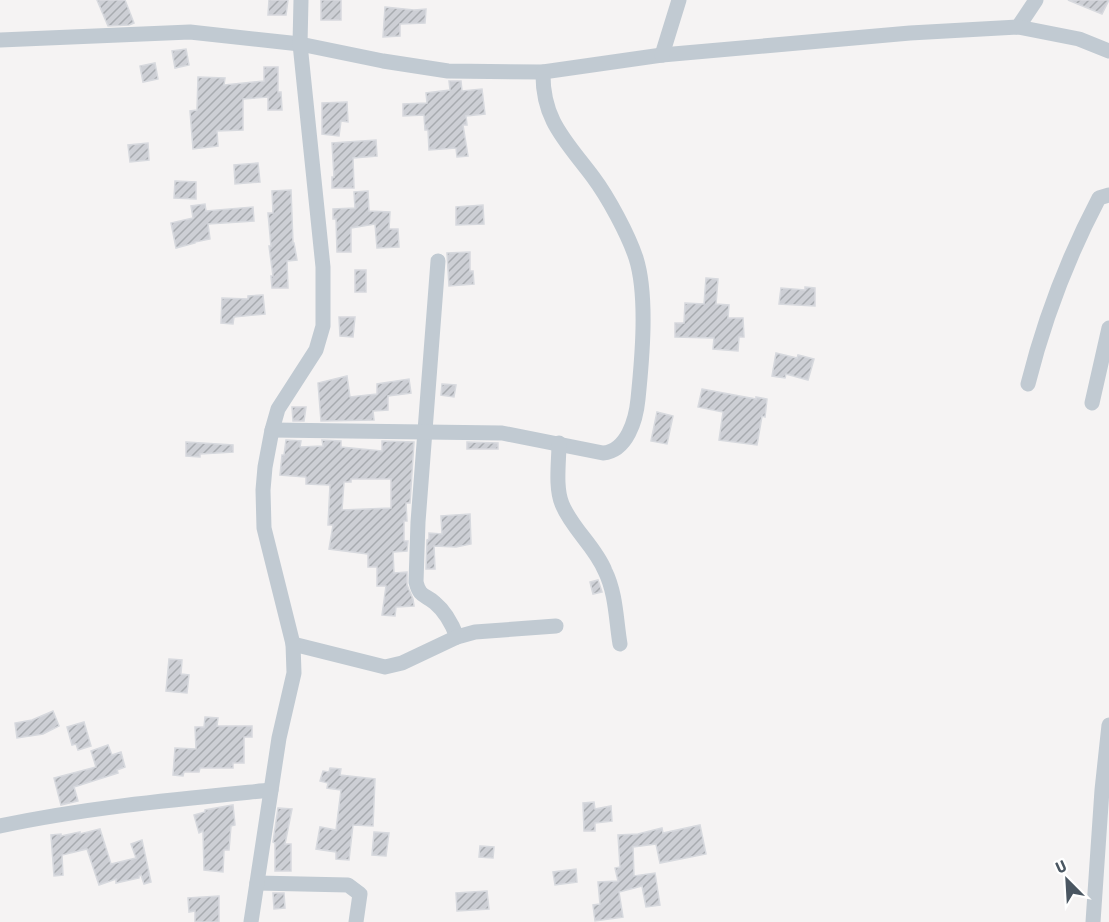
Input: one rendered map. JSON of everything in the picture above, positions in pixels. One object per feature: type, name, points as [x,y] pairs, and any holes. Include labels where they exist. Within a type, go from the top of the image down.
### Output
[{"type":"street","points":[[251,922],[279,738],[294,673],[293,644],[264,528],[263,490],[272,430],[278,409],[316,350],[323,326],[323,267],[300,44],[302,0]]},
{"type":"street","points":[[662,55],[679,0]]},
{"type":"street","points":[[1018,27],[1036,0]]},
{"type":"street","points":[[0,40],[190,32],[300,44],[383,61],[448,71],[543,72],[662,55],[876,35],[1018,27],[1079,39],[1109,51]]},
{"type":"street","points":[[272,430],[502,433],[609,452],[619,446],[627,436],[637,408],[642,357],[641,289],[636,258],[613,209],[594,179],[561,138],[549,116],[543,90],[543,72]]},
{"type":"street","points":[[1028,384],[1038,344],[1078,238],[1099,198],[1109,195]]},
{"type":"street","points":[[438,261],[418,522],[416,582],[422,596],[435,602],[449,618],[457,637]]},
{"type":"street","points":[[1092,403],[1109,328]]},
{"type":"street","points":[[559,444],[562,503],[570,519],[605,570],[612,590],[620,644]]},
{"type":"street","points":[[293,644],[385,667],[402,663],[457,637],[483,631],[556,626]]},
{"type":"street","points":[[1093,922],[1109,725]]},
{"type":"street","points":[[0,826],[50,816],[154,801],[271,790]]},
{"type":"street","points":[[257,883],[348,885],[360,894],[356,922]]},
{"type":"building","points":[[97,0],[125,0],[134,23],[108,26]]},
{"type":"building","points":[[269,0],[288,0],[286,15],[268,15]]},
{"type":"building","points":[[321,0],[341,0],[341,20],[321,20]]},
{"type":"building","points":[[1068,0],[1109,0],[1102,14]]},
{"type":"building","points":[[385,7],[426,9],[425,23],[400,24],[400,36],[383,37]]},
{"type":"building","points":[[186,49],[189,65],[175,68],[172,51]]},
{"type":"building","points":[[155,63],[158,79],[143,82],[140,66]]},
{"type":"building","points":[[264,67],[278,67],[278,92],[281,92],[282,110],[268,110],[268,97],[243,99],[243,130],[217,131],[218,146],[193,149],[190,111],[197,110],[198,77],[225,78],[224,85],[264,81]]},
{"type":"building","points":[[449,81],[461,81],[462,91],[482,89],[485,114],[466,116],[467,125],[463,125],[468,156],[457,157],[456,148],[429,150],[428,130],[425,130],[424,115],[403,116],[403,104],[427,103],[426,93],[450,90]]},
{"type":"building","points":[[347,102],[348,122],[341,121],[339,136],[322,134],[322,103]]},
{"type":"building","points":[[376,140],[377,156],[353,158],[354,188],[332,188],[332,177],[334,177],[332,143]]},
{"type":"building","points":[[148,143],[149,160],[130,162],[128,145]]},
{"type":"building","points":[[258,163],[260,182],[235,184],[234,165]]},
{"type":"building","points":[[175,181],[196,182],[196,199],[174,198]]},
{"type":"building","points":[[291,190],[293,243],[297,260],[287,261],[288,288],[272,288],[268,213],[273,213],[272,191]]},
{"type":"building","points":[[368,191],[369,211],[390,212],[389,229],[398,229],[399,247],[377,248],[375,224],[351,228],[351,252],[337,252],[336,219],[333,219],[333,209],[355,208],[354,192]]},
{"type":"building","points":[[205,204],[206,211],[253,207],[254,221],[208,224],[210,239],[176,248],[171,223],[193,218],[191,206]]},
{"type":"building","points":[[483,205],[484,224],[456,225],[456,207]]},
{"type":"building","points":[[470,252],[470,271],[473,271],[474,284],[449,286],[447,253]]},
{"type":"building","points":[[355,270],[366,270],[366,292],[355,292]]},
{"type":"building","points":[[706,278],[718,279],[716,304],[729,305],[728,318],[743,318],[744,337],[739,337],[738,351],[713,349],[714,338],[675,337],[675,323],[684,323],[685,303],[704,304]]},
{"type":"building","points":[[805,287],[815,288],[815,306],[779,304],[781,288],[805,290]]},
{"type":"building","points":[[263,295],[265,314],[234,317],[233,324],[221,323],[222,298],[248,299],[248,296]]},
{"type":"building","points":[[339,317],[355,317],[353,337],[340,336]]},
{"type":"building","points":[[776,353],[814,359],[808,380],[786,374],[785,378],[772,376]]},
{"type":"building","points":[[347,376],[350,397],[377,394],[377,384],[409,379],[411,393],[388,396],[388,410],[373,411],[374,420],[321,421],[318,383]]},
{"type":"building","points":[[442,384],[456,385],[454,397],[441,395]]},
{"type":"building","points":[[702,389],[767,399],[765,417],[762,416],[757,445],[719,440],[723,412],[698,407]]},
{"type":"building","points":[[292,407],[306,407],[304,421],[293,421]]},
{"type":"building","points":[[657,412],[673,416],[667,444],[651,441]]},
{"type":"building","points":[[286,440],[301,441],[300,447],[323,446],[322,440],[341,441],[341,447],[382,451],[382,441],[414,442],[410,503],[406,503],[407,521],[404,521],[404,541],[408,541],[407,551],[393,552],[394,573],[407,572],[407,585],[414,606],[396,607],[395,616],[382,615],[386,586],[377,586],[377,567],[368,567],[368,554],[329,549],[333,525],[328,525],[330,485],[306,484],[306,477],[280,475],[282,455],[284,455]],"holes":[[[351,479],[391,479],[391,508],[342,510],[344,482],[351,482]]]},
{"type":"building","points":[[186,442],[233,445],[233,452],[200,454],[200,457],[186,456]]},
{"type":"building","points":[[467,442],[498,443],[498,449],[467,449]]},
{"type":"building","points":[[470,514],[471,544],[456,547],[434,546],[435,569],[426,569],[427,540],[429,533],[442,534],[441,516]]},
{"type":"building","points":[[598,580],[602,592],[593,594],[590,582]]},
{"type":"building","points":[[169,659],[182,660],[181,674],[189,675],[187,693],[166,691]]},
{"type":"building","points":[[53,711],[59,726],[43,734],[17,738],[15,723],[32,720]]},
{"type":"building","points":[[205,717],[218,718],[217,726],[252,726],[252,737],[244,737],[244,763],[233,763],[233,768],[200,768],[199,772],[184,772],[183,776],[173,775],[175,748],[196,749],[195,727],[204,727]]},
{"type":"building","points":[[84,722],[91,746],[78,750],[76,744],[72,745],[67,727]]},
{"type":"building","points":[[108,745],[112,755],[121,752],[125,767],[117,770],[118,773],[74,787],[78,801],[61,805],[54,778],[96,767],[91,751]]},
{"type":"building","points":[[330,768],[341,769],[340,775],[375,779],[373,826],[353,825],[349,860],[336,859],[336,852],[316,849],[320,827],[336,830],[341,790],[327,788],[328,783],[320,781],[323,771],[329,772]]},
{"type":"building","points":[[594,802],[595,809],[611,806],[612,821],[595,823],[595,831],[584,831],[583,803]]},
{"type":"building","points":[[233,805],[235,825],[231,826],[229,850],[224,850],[223,872],[204,870],[203,831],[199,833],[194,815],[205,812],[205,810]]},
{"type":"building","points":[[278,808],[292,809],[285,844],[291,844],[291,871],[275,871],[275,843],[273,842]]},
{"type":"building","points":[[700,825],[706,854],[660,863],[656,844],[633,847],[634,876],[655,873],[660,905],[646,907],[642,886],[619,892],[623,917],[595,921],[593,905],[600,904],[598,882],[618,881],[615,868],[620,867],[618,835],[638,834],[662,828],[663,833]]},
{"type":"building","points":[[100,829],[111,864],[136,858],[131,844],[142,840],[151,882],[144,884],[141,875],[139,878],[116,883],[116,879],[99,885],[87,849],[62,855],[63,875],[54,876],[51,835],[61,834],[61,836],[80,832],[80,834]]},
{"type":"building","points":[[374,832],[389,833],[386,856],[372,855]]},
{"type":"building","points":[[480,846],[494,847],[493,858],[479,857]]},
{"type":"building","points":[[576,869],[577,882],[555,885],[553,872]]},
{"type":"building","points":[[487,891],[489,909],[457,911],[456,893]]},
{"type":"building","points":[[273,893],[284,893],[285,908],[274,909]]},
{"type":"building","points":[[219,896],[219,922],[195,922],[195,911],[189,912],[188,898]]}]
